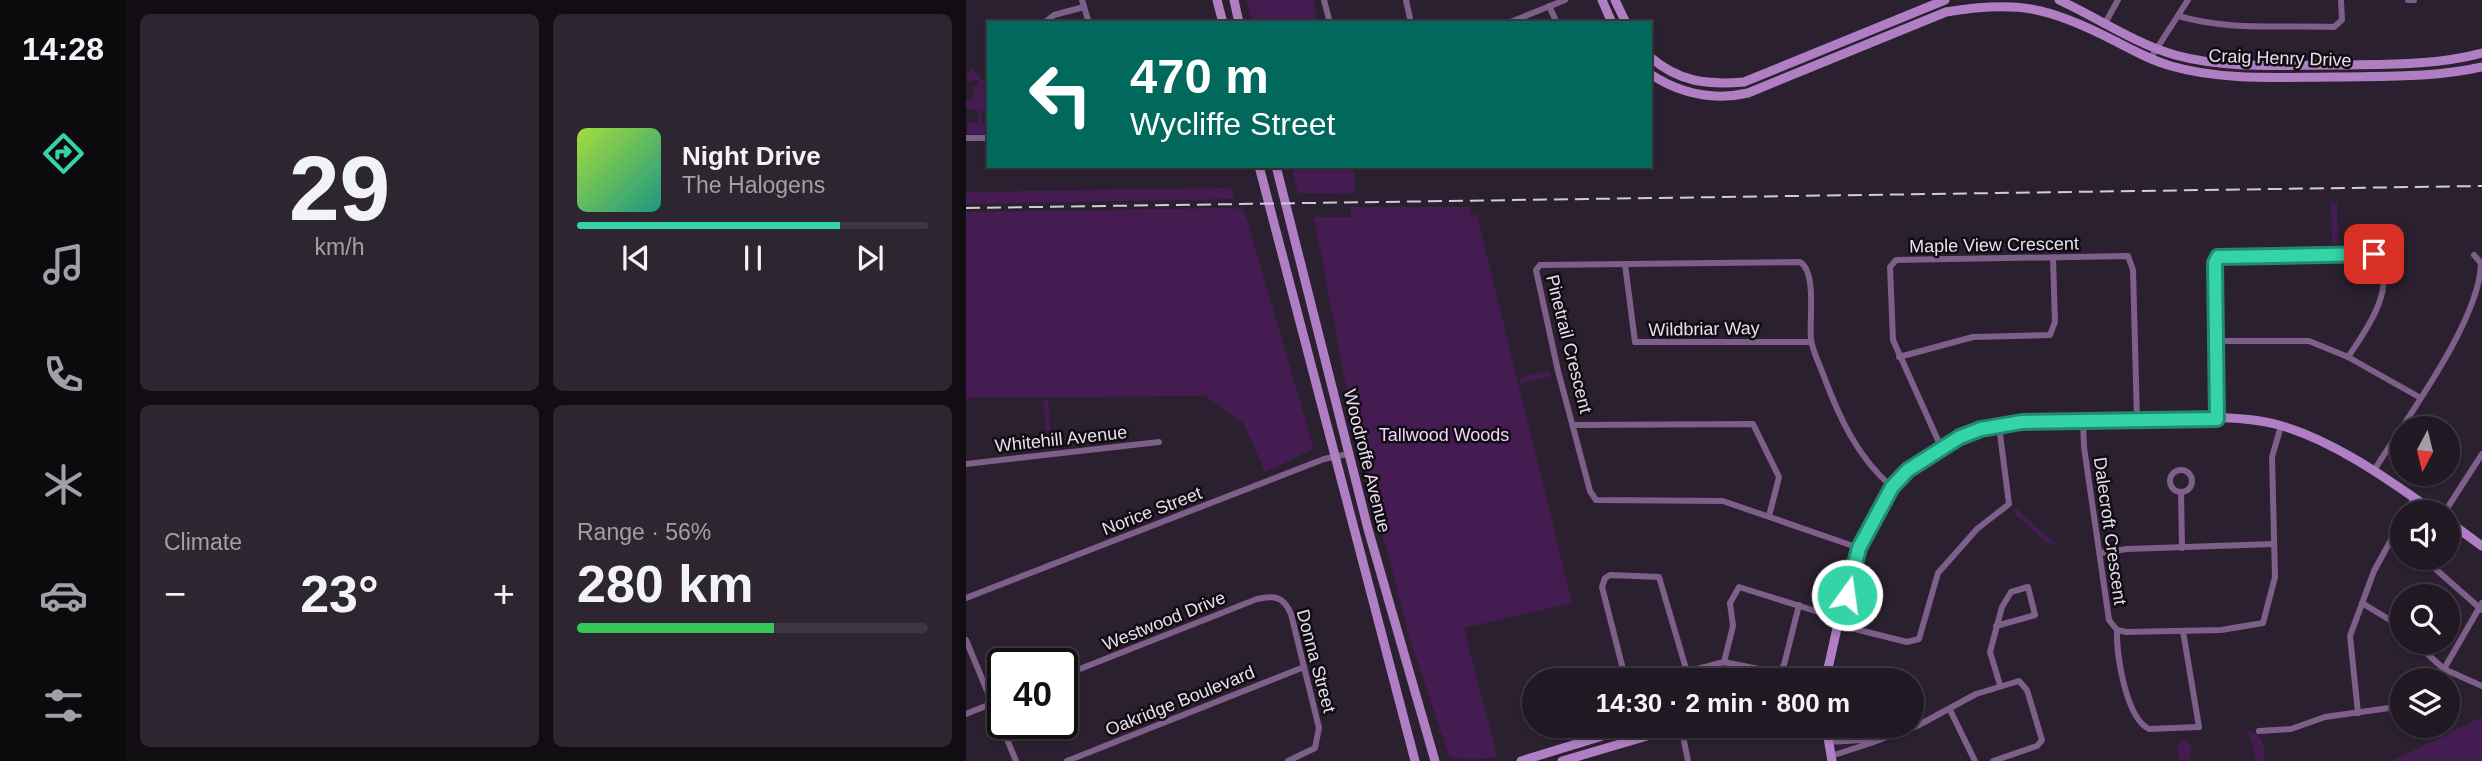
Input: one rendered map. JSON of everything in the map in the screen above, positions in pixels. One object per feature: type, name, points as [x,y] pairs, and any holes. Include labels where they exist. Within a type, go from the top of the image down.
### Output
[{"type":"street","points":[[1217,0],[1222,21]]},
{"type":"street","points":[[1234,0],[1239,21]]},
{"type":"street","points":[[1324,0],[1329,21]]},
{"type":"street","points":[[1406,0],[1411,21]]},
{"type":"street","points":[[1513,21],[1565,0]]},
{"type":"street","points":[[1602,0],[1611,21]]},
{"type":"street","points":[[1615,0],[1625,21]]},
{"type":"street","points":[[1652,58],[1675,75],[1693,81],[1712,85],[1744,82],[1945,0]]},
{"type":"street","name":"Craig Henry Drive","points":[[2059,0],[2159,49],[2201,60],[2272,66],[2420,63],[2482,53]]},
{"type":"street","points":[[2099,33],[2118,0]]},
{"type":"street","points":[[2150,59],[2159,49],[2188,0]]},
{"type":"street","points":[[2178,16],[2211,26],[2237,28],[2334,27],[2342,20],[2340,0]]},
{"type":"street","points":[[2408,0],[2414,0]]},
{"type":"street","name":"Craig Henry Drive","points":[[1652,75],[1691,94],[1729,97],[1748,93],[1946,12],[2006,2],[2047,10],[2150,59],[2212,74],[2272,77],[2454,73],[2482,67]]},
{"type":"street","points":[[1046,21],[1054,15],[1083,4],[1088,21]]},
{"type":"street","points":[[1549,6],[1556,21]]},
{"type":"street","points":[[966,138],[987,138]]},
{"type":"street","name":"Woodroffe Avenue","points":[[1259,168],[1414,760]]},
{"type":"street","name":"Woodroffe Avenue","points":[[1276,168],[1348,454],[1436,759]]},
{"type":"street","points":[[1279,247],[1295,244]]},
{"type":"street","points":[[2217,419],[2215,263],[2218,257],[2374,254],[2382,267],[2381,300],[2348,357]]},
{"type":"street","points":[[2373,472],[2474,303],[2481,263],[2474,255]]},
{"type":"street","name":"Maple View Crescent","points":[[1941,447],[1899,357],[1890,318],[1890,267],[1896,260],[2128,256],[2133,270],[2137,419]]},
{"type":"street","points":[[1899,357],[1973,337],[2050,335],[2055,322],[2053,258]]},
{"type":"street","name":"Pinetrail Crescent","points":[[1859,548],[1769,516],[1713,500],[1596,500],[1590,491],[1536,270],[1540,265],[1800,262],[1808,269],[1810,276],[1811,342],[1849,436],[1871,468],[1892,487]]},
{"type":"street","name":"Wildbriar Way","points":[[1625,264],[1635,342],[1811,342]]},
{"type":"street","points":[[2215,341],[2309,341],[2348,357],[2419,397]]},
{"type":"street","points":[[1828,668],[1859,548],[1892,487],[1908,470],[1941,447],[1960,437],[1999,425],[2137,419],[2217,419],[2281,426],[2305,435],[2373,472],[2417,500]]},
{"type":"street","name":"Dalecroft Crescent","points":[[2083,421],[2084,447],[2109,620],[2117,630],[2221,630],[2263,623],[2276,578],[2272,457],[2281,426]]},
{"type":"street","points":[[1574,425],[1753,424],[1779,477],[1769,516]]},
{"type":"street","points":[[1724,662],[1733,626],[1730,603],[1739,587],[1907,642],[1919,639],[1938,573],[1977,529],[2009,504],[1999,425]]},
{"type":"street","name":"Whitehill Avenue","points":[[966,464],[1158,442]]},
{"type":"street","name":"Norice Street","points":[[966,598],[1334,457],[1348,454]]},
{"type":"street","points":[[2452,500],[2482,454]]},
{"type":"street","points":[[2181,492],[2182,548]]},
{"type":"street","points":[[2460,530],[2482,546]]},
{"type":"street","points":[[2358,713],[2350,636],[2390,541]]},
{"type":"street","points":[[2101,553],[2127,549],[2274,544]]},
{"type":"street","points":[[2437,570],[2481,607],[2445,668]]},
{"type":"street","points":[[1623,668],[1602,587],[1605,578],[1610,575],[1659,577],[1686,668]]},
{"type":"street","points":[[1996,626],[2035,615],[2026,585],[2011,592],[1996,626],[1990,652],[2000,685]]},
{"type":"street","name":"Donna Street","points":[[1278,597],[1284,600],[1291,614],[1319,728],[1315,748],[1288,761]]},
{"type":"street","name":"Westwood Drive","points":[[1078,670],[1257,599],[1278,597]]},
{"type":"street","points":[[2362,603],[2390,620]]},
{"type":"street","points":[[1699,668],[1724,662],[1770,674],[1782,670],[1799,605]]},
{"type":"street","points":[[2117,630],[2124,682],[2136,717],[2149,729],[2199,727],[2183,631]]},
{"type":"street","points":[[966,640],[987,694]]},
{"type":"street","points":[[2427,654],[2443,668]]},
{"type":"street","name":"Oakridge Boulevard","points":[[1067,761],[1304,667]]},
{"type":"street","points":[[2460,676],[2482,686]]},
{"type":"street","points":[[1828,738],[1831,758],[1950,710],[2000,685],[2019,681],[2024,685],[2042,740],[2037,746],[1993,761]]},
{"type":"street","points":[[966,714],[987,706]]},
{"type":"street","points":[[2259,731],[2291,729],[2325,717],[2390,708]]},
{"type":"street","points":[[1950,710],[1975,761]]},
{"type":"street","points":[[1521,761],[1596,738]]},
{"type":"street","points":[[1562,761],[1640,738]]},
{"type":"street","points":[[1683,738],[1688,761]]},
{"type":"street","points":[[1006,739],[1016,761]]},
{"type":"street","points":[[1829,742],[1862,740],[1871,743]]},
{"type":"green space","points":[[1247,0],[1313,0],[1318,21],[1252,21]]},
{"type":"green space","points":[[972,68],[982,80],[987,80],[987,111],[982,111],[982,123],[987,124],[987,134],[966,134],[969,123],[978,123],[979,111],[966,108],[966,101],[972,99],[973,89],[979,83],[976,79],[969,82],[966,78]]},
{"type":"green space","points":[[1292,168],[1355,168],[1354,194],[1298,193]]},
{"type":"green space","points":[[1230,188],[1236,199],[966,204],[966,192]]},
{"type":"green space","points":[[2331,203],[2337,203],[2338,244],[2332,244]]},
{"type":"green space","name":"Tallwood Woods","points":[[1351,207],[1469,207],[1471,215],[1477,215],[1572,603],[1464,628],[1497,756],[1461,759],[1449,756],[1410,640],[1365,465],[1351,430],[1359,427],[1344,376],[1314,217],[1351,217]]},
{"type":"green space","points":[[1244,210],[1314,449],[1265,472],[1244,424],[1205,396],[966,398],[966,212]]},
{"type":"green space","points":[[1550,370],[1551,376],[1520,384],[1519,378]]},
{"type":"green space","points":[[1043,400],[1048,400],[1052,443],[1048,443]]},
{"type":"green space","points":[[2016,508],[2056,544],[2046,543],[2013,512]]},
{"type":"green space","points":[[2482,715],[2482,761],[2391,761],[2439,738],[2460,738],[2460,728]]},
{"type":"green space","points":[[2249,731],[2260,738],[2265,761],[2255,761],[2253,745],[2247,733]]},
{"type":"green space","points":[[2182,739],[2191,745],[2190,761],[2180,761],[2177,746]]},
{"type":"railway","points":[[966,208],[2482,186]]},
{"type":"route","points":[[1847,595],[1859,548],[1874,515],[1892,487],[1908,470],[1960,437],[1981,429],[2022,422],[2217,419],[2215,263],[2218,257],[2374,254]]}]
